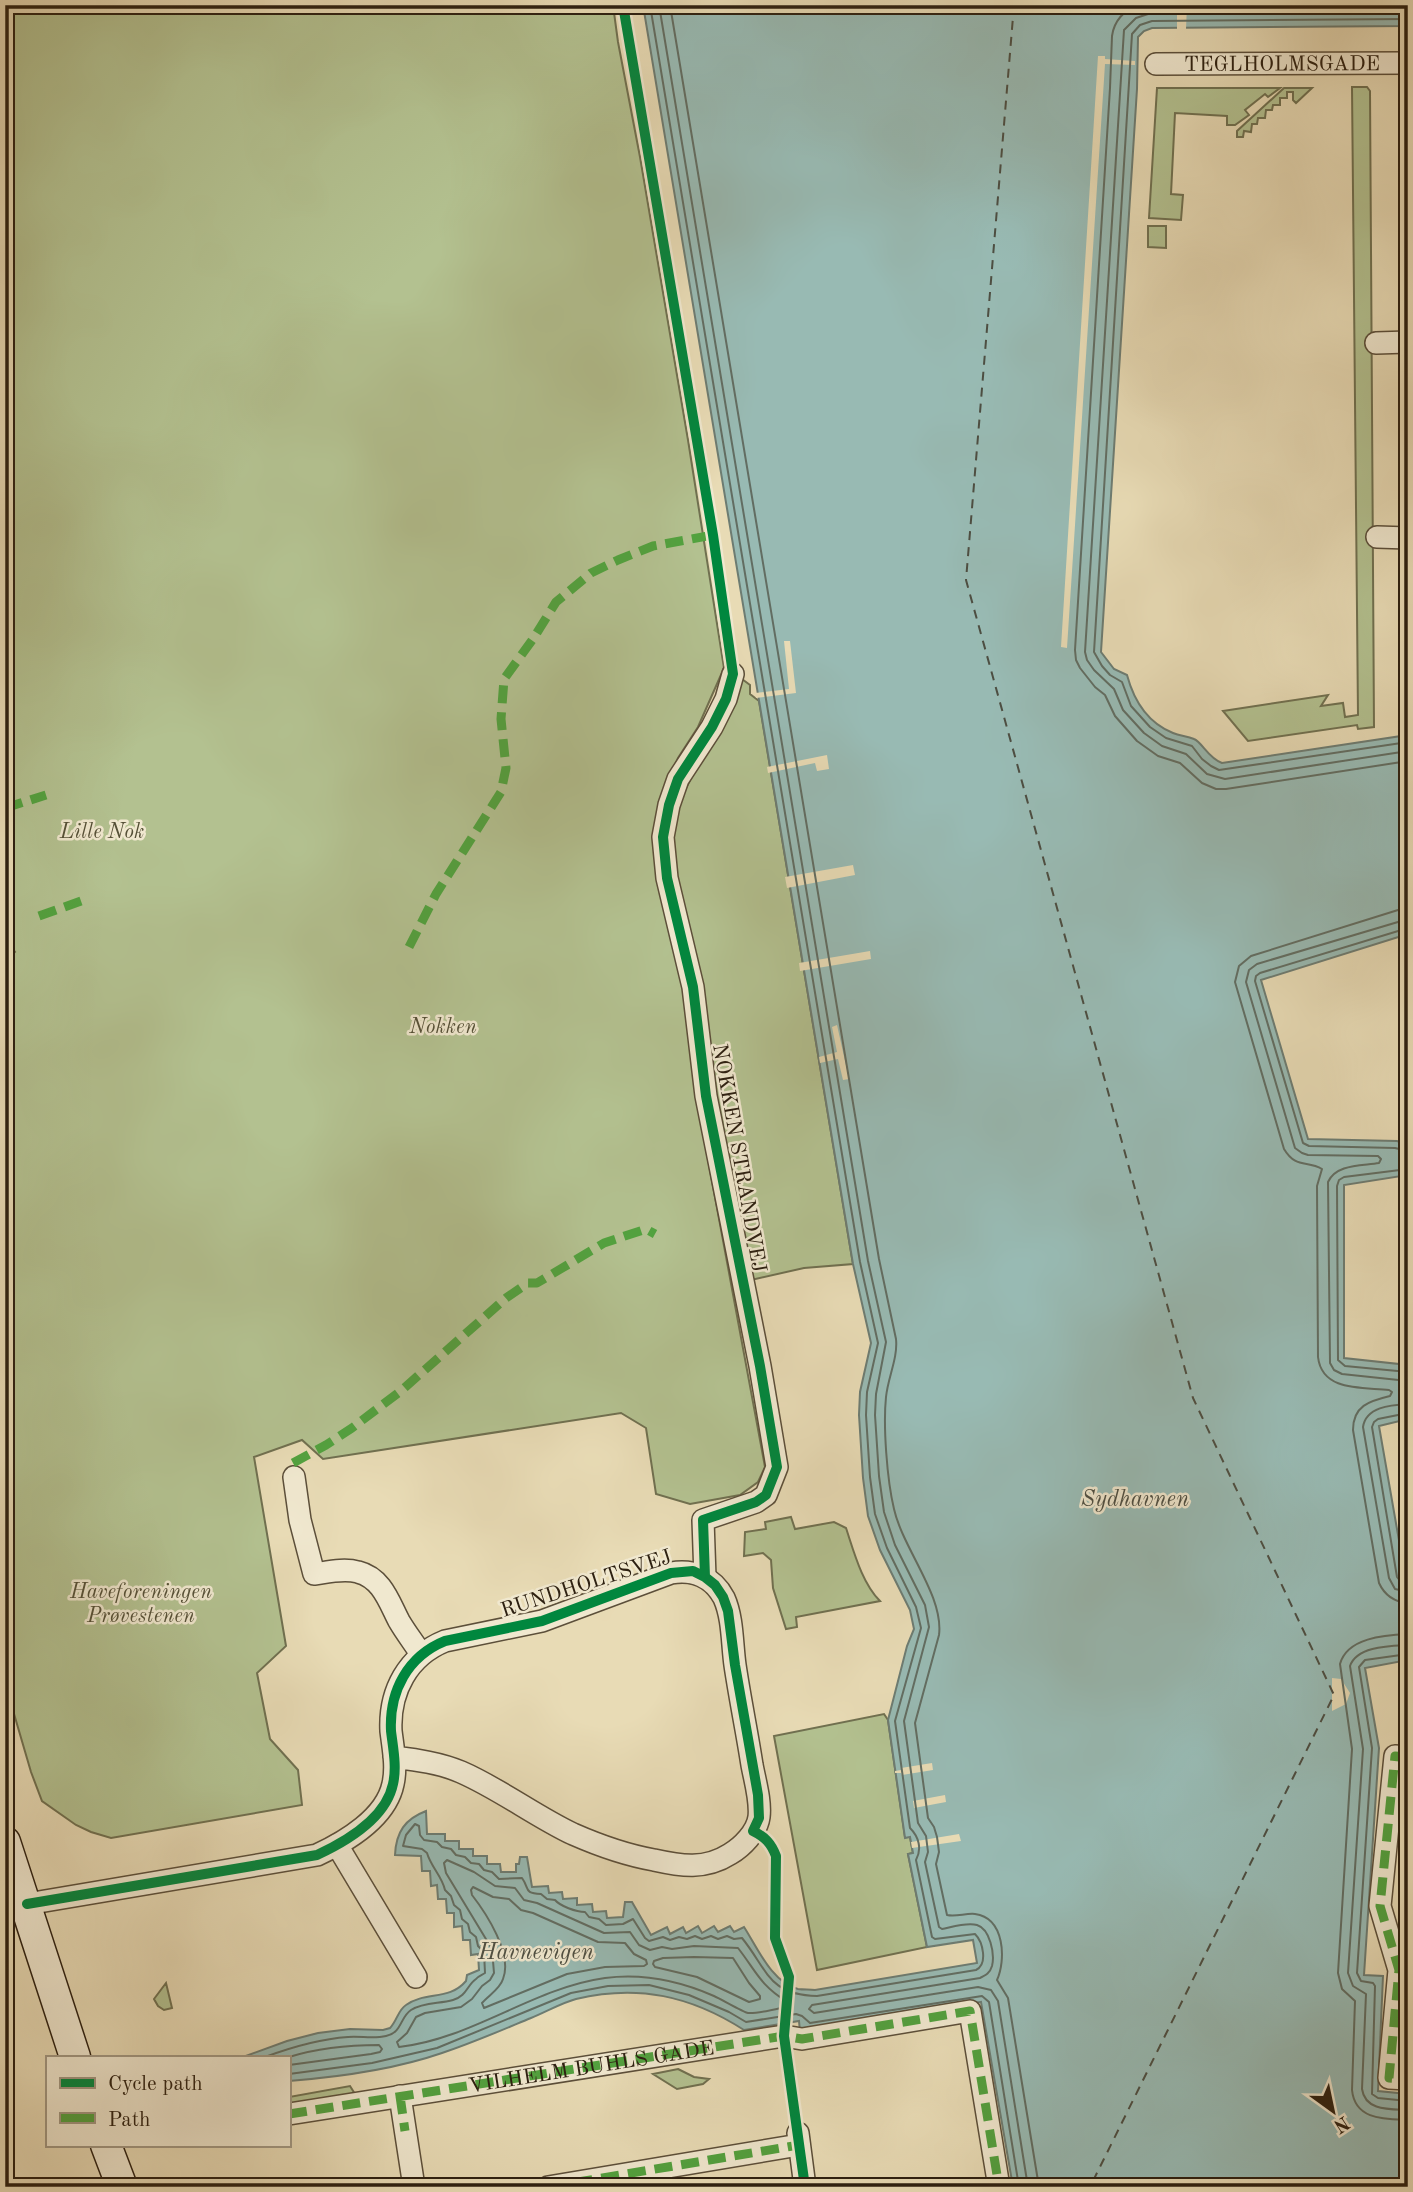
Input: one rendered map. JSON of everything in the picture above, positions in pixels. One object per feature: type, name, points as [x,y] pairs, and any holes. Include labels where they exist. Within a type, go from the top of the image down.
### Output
[{"type":"street","name":"TEGLHOLMSGADE","points":[[1156,64],[1408,63]]},
{"type":"street","points":[[1376,343],[1408,342]]},
{"type":"street","points":[[1377,537],[1408,538]]},
{"type":"street","name":"NOKKEN STRANDVEJ","points":[[705,1577],[703,1520],[757,1502],[766,1495],[777,1467],[761,1366],[706,1097],[693,987],[667,878],[663,837],[669,805],[678,779],[712,727],[726,699],[733,674]]},
{"type":"street","points":[[294,1476],[300,1520],[314,1574],[357,1571],[379,1584],[421,1654]]},
{"type":"street","name":"RUNDHOLTSVEJ","points":[[27,1903],[317,1854],[337,1845],[370,1821],[385,1802],[394,1783],[391,1716],[393,1700],[400,1681],[421,1654],[444,1641],[542,1621],[671,1573],[693,1571],[705,1577]]},
{"type":"street","points":[[394,1757],[426,1761],[461,1772],[573,1834],[631,1856],[678,1866],[701,1866],[732,1853],[743,1844],[756,1825],[759,1818],[758,1795],[728,1611],[715,1585],[705,1577]]},
{"type":"street","points":[[1401,1756],[1380,1906],[1399,1970],[1389,2078],[1408,2079]]},
{"type":"street","points":[[5,1842],[75,2056]]},
{"type":"street","points":[[337,1845],[416,1977]]},
{"type":"street","name":"VILHELM BUHLS GADE","points":[[290,2114],[784,2036],[802,2039],[970,2011],[999,2187]]},
{"type":"street","points":[[400,2096],[414,2187]]},
{"type":"street","points":[[548,2187],[798,2138],[805,2187]]},
{"type":"street","points":[[106,2146],[122,2187]]},
{"type":"green space","points":[[14,5],[613,5],[688,440],[724,668],[698,727],[678,758],[659,802],[657,859],[683,978],[697,1100],[765,1467],[758,1482],[740,1495],[690,1504],[656,1494],[646,1428],[621,1413],[323,1459],[302,1440],[254,1457],[286,1646],[257,1673],[270,1739],[298,1770],[302,1805],[111,1838],[76,1825],[42,1801],[5,1683],[5,961],[15,952],[5,939],[5,18]]},
{"type":"green space","points":[[1352,87],[1367,87],[1370,91],[1374,727],[1358,729],[1357,725],[1248,741],[1223,711],[1328,695],[1321,706],[1343,703],[1345,717],[1358,715]]},
{"type":"green space","points":[[1157,88],[1280,88],[1268,97],[1265,94],[1245,110],[1249,115],[1235,125],[1227,125],[1227,116],[1175,113],[1171,194],[1183,195],[1181,220],[1149,218]]},
{"type":"green space","points":[[1284,88],[1312,88],[1296,103],[1293,100],[1293,92],[1287,92],[1287,98],[1280,98],[1280,105],[1273,105],[1272,110],[1266,110],[1265,118],[1258,118],[1257,124],[1252,124],[1251,132],[1244,131],[1243,137],[1237,137],[1237,131]]},
{"type":"green space","points":[[1148,226],[1166,226],[1166,248],[1148,247]]},
{"type":"green space","points":[[742,679],[750,685],[750,694],[759,701],[853,1264],[804,1268],[751,1280],[678,893],[672,834],[682,796]]},
{"type":"green space","points":[[791,1517],[795,1529],[834,1522],[846,1528],[863,1576],[880,1601],[796,1617],[797,1627],[786,1629],[773,1588],[771,1560],[763,1553],[744,1556],[745,1532],[766,1529],[765,1522]]},
{"type":"green space","points":[[884,1714],[888,1720],[905,1837],[910,1837],[913,1853],[908,1854],[927,1947],[817,1970],[774,1736]]},
{"type":"green space","points":[[166,1983],[172,2008],[164,2010],[154,1999]]},
{"type":"green space","points":[[678,2069],[694,2077],[709,2079],[703,2084],[677,2089],[653,2074]]},
{"type":"green space","points":[[350,2086],[355,2094],[290,2105],[290,2097]]},
{"type":"water","name":"Sydhavnen","points":[[643,5],[1408,5],[1408,26],[1152,28],[1138,37],[1137,89],[1101,652],[1114,669],[1127,675],[1138,702],[1149,717],[1164,729],[1197,741],[1213,758],[1222,763],[1408,735],[1408,934],[1261,980],[1308,1139],[1397,1141],[1408,1145],[1408,1175],[1344,1185],[1344,1358],[1408,1365],[1408,1419],[1379,1426],[1408,1592],[1408,1660],[1365,1668],[1379,1748],[1364,1975],[1383,1976],[1378,2091],[1408,2094],[1404,2187],[1013,2187],[981,2002],[800,2032],[799,2021],[744,2030],[724,2018],[684,2001],[642,1993],[621,1993],[570,2001],[453,2049],[366,2072],[290,2081],[290,2056],[246,2056],[318,2033],[390,2028],[406,2005],[421,1998],[452,1991],[466,1981],[467,1975],[479,1970],[478,1954],[471,1955],[470,1940],[463,1940],[462,1926],[454,1927],[454,1913],[447,1913],[446,1899],[438,1899],[437,1885],[431,1886],[430,1871],[422,1871],[421,1856],[395,1855],[397,1840],[403,1827],[412,1818],[426,1811],[427,1834],[445,1834],[445,1841],[459,1841],[459,1849],[473,1849],[473,1856],[487,1856],[487,1864],[500,1864],[501,1872],[516,1872],[520,1857],[527,1857],[532,1887],[548,1886],[549,1893],[562,1892],[563,1899],[577,1898],[577,1905],[592,1904],[593,1912],[606,1911],[607,1918],[623,1917],[625,1902],[632,1902],[651,1935],[667,1927],[670,1934],[683,1927],[686,1933],[698,1926],[702,1933],[714,1926],[718,1932],[730,1926],[734,1932],[744,1927],[773,1972],[780,1980],[798,1989],[815,1990],[977,1963],[973,1940],[927,1947],[908,1854],[913,1853],[910,1837],[905,1838],[888,1720],[914,1629],[910,1610],[880,1550],[868,1516],[859,1415],[860,1392],[871,1343],[853,1264]]},
{"type":"pier","points":[[1177,5],[1187,5],[1186,29],[1177,29]]},
{"type":"pier","points":[[1098,56],[1135,61],[1135,65],[1105,64],[1067,648],[1061,647]]},
{"type":"pier","points":[[784,641],[790,641],[796,693],[756,698],[755,693],[789,689]]},
{"type":"pier","points":[[827,755],[829,769],[817,771],[815,763],[768,773],[767,767]]},
{"type":"pier","points":[[853,865],[855,875],[787,888],[785,877]]},
{"type":"pier","points":[[870,951],[871,959],[800,971],[799,963]]},
{"type":"pier","points":[[837,1025],[849,1079],[843,1080],[838,1059],[820,1063],[819,1057],[837,1052],[832,1027]]},
{"type":"pier","points":[[1332,1678],[1341,1679],[1350,1693],[1346,1704],[1332,1711]]},
{"type":"pier","points":[[932,1763],[933,1770],[902,1775],[895,1773],[901,1768]]},
{"type":"pier","points":[[945,1795],[946,1802],[914,1808],[913,1801]]},
{"type":"pier","points":[[959,1834],[961,1841],[912,1848],[911,1842]]},
{"type":"pier","points":[[782,1976],[794,1983],[792,2025],[779,2027]]},
{"type":"ferry route","points":[[1014,5],[966,580],[1193,1398],[1334,1695],[1090,2187]]},
{"type":"marked path","points":[[409,947],[436,894],[501,792],[506,768],[501,719],[504,679],[556,602],[591,573],[618,560],[653,546],[713,535]]},
{"type":"marked path","points":[[5,808],[46,795]]},
{"type":"marked path","points":[[39,916],[81,901]]},
{"type":"marked path","points":[[293,1463],[352,1428],[402,1390],[506,1298],[528,1283],[537,1283],[604,1243],[646,1229],[655,1234]]},
{"type":"marked path","points":[[1408,1757],[1395,1756],[1380,1906],[1399,1970],[1389,2078],[1408,2079]]},
{"type":"marked path","points":[[290,2114],[784,2036],[802,2039],[970,2011],[999,2187]]},
{"type":"marked path","points":[[400,2096],[405,2131]]},
{"type":"marked path","points":[[548,2187],[799,2145]]},
{"type":"cycle path","points":[[623,5],[713,535],[733,674],[726,699],[712,727],[678,779],[669,805],[663,837],[667,878],[693,987],[706,1096],[760,1366],[777,1467],[766,1495],[756,1502],[703,1520],[705,1577]]},
{"type":"cycle path","points":[[27,1904],[317,1855],[328,1850],[363,1827],[382,1808],[389,1796],[395,1771],[391,1731],[393,1702],[403,1677],[421,1656],[445,1641],[542,1621],[671,1573],[693,1571],[715,1585],[728,1611],[758,1795],[759,1818],[753,1831],[767,1841],[776,1856],[775,1938],[789,1977],[784,2036],[805,2187]]},
{"type":"park label","name":"Lille Nok","points":[[102,831]]},
{"type":"park label","name":"Nokken","points":[[443,1026]]},
{"type":"park label","name":"Haveforeningen Prøvestenen","points":[[141,1603]]},
{"type":"water label","name":"Havnevigen","points":[[536,1951]]}]
